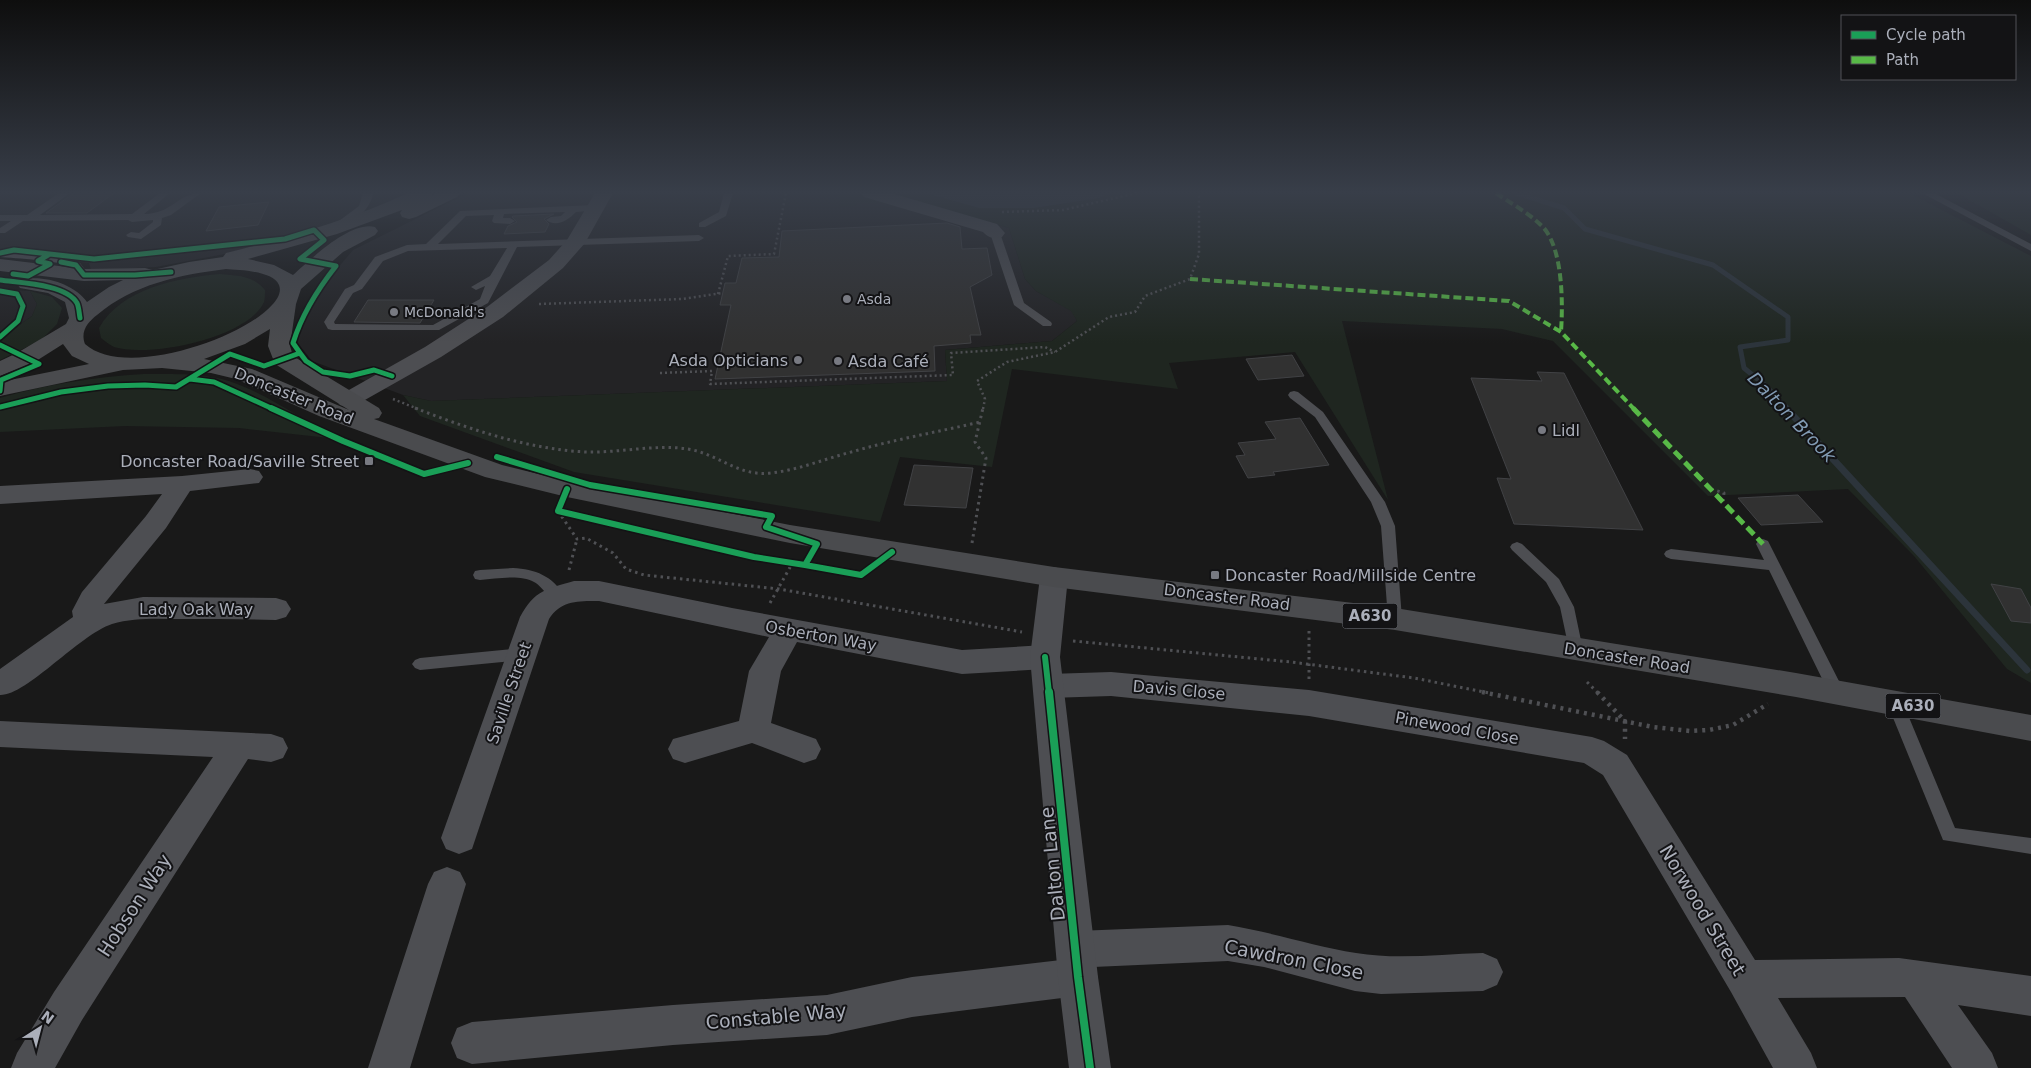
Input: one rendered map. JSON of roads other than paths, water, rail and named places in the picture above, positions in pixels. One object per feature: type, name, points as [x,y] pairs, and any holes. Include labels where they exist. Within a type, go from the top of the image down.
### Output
[{"type":"main road","points":[[0,368],[25,358],[77,323],[92,308],[108,297],[140,282],[284,243]]},
{"type":"main road","points":[[0,280],[35,285],[56,290],[70,296],[77,303],[77,323],[72,336],[73,343],[85,355],[109,362],[157,361],[195,354],[242,336],[275,315],[288,296],[336,248],[345,243]]},
{"type":"main road","points":[[203,265],[247,264],[264,266],[280,273],[287,279],[288,296]]},
{"type":"main road","points":[[0,265],[84,275],[135,275],[171,272]]},
{"type":"main road","name":"Doncaster Road","points":[[288,296],[279,346],[284,359],[348,400],[428,447]]},
{"type":"main road","name":"Doncaster Road","points":[[157,361],[211,366],[244,374],[328,411],[494,471],[565,505],[790,534],[1054,577],[1395,619],[1837,693],[2031,728]]},
{"type":"main road","points":[[0,389],[124,363]]},
{"type":"street","points":[[348,400],[433,352],[510,300],[556,264],[575,243]]},
{"type":"street","points":[[0,494],[182,484],[250,477]]},
{"type":"street","points":[[88,622],[87,611],[92,599],[156,522],[182,484]]},
{"type":"street","name":"Dalton Lane","points":[[1054,577],[1047,660],[1077,963],[1090,1068]]},
{"type":"street","name":"Osberton Way","points":[[560,595],[574,591],[599,591],[758,624],[962,662],[1047,660]]},
{"type":"street","name":"Saville Street","points":[[459,838],[535,617],[543,604],[560,595]]},
{"type":"street","name":"Lady Oak Way","points":[[1,691],[64,638],[88,622],[108,614],[143,608],[276,610]]},
{"type":"street","points":[[753,730],[765,671],[789,630]]},
{"type":"street","name":"Davis Close","points":[[1047,660],[1111,684],[1309,703]]},
{"type":"street","name":"Pinewood Close","points":[[1309,703],[1592,751],[1610,761]]},
{"type":"street","points":[[685,749],[753,730],[804,749]]},
{"type":"street","name":"Hobson Way","points":[[0,734],[255,746],[68,1006],[32,1068]]},
{"type":"street","name":"Norwood Street","points":[[1610,761],[1745,979],[1796,1068]]},
{"type":"street","points":[[389,1068],[447,884]]},
{"type":"street","name":"Cawdron Close","points":[[1077,963],[1228,943],[1264,949],[1355,972],[1382,975],[1483,972]]},
{"type":"street","name":"Constable Way","points":[[472,1043],[673,1025],[827,1015],[1077,963]]},
{"type":"street","points":[[1745,979],[1899,977],[2031,996]]},
{"type":"street","points":[[1916,979],[1977,1068]]},
{"type":"lane","points":[[429,247],[433,243]]},
{"type":"lane","points":[[513,245],[494,278],[484,301],[435,328],[332,327],[329,322],[349,291],[358,288],[378,259],[407,248],[579,243]]},
{"type":"lane","points":[[999,243],[1019,305],[1047,324]]},
{"type":"lane","points":[[0,254],[43,258],[76,264],[84,275]]},
{"type":"lane","points":[[476,287],[494,278]]},
{"type":"lane","points":[[1294,395],[1319,415],[1378,502],[1388,526],[1395,619]]},
{"type":"lane","points":[[1763,544],[1837,693]]},
{"type":"lane","points":[[1517,547],[1552,579],[1567,607],[1575,650]]},
{"type":"lane","points":[[1671,554],[1774,566]]},
{"type":"lane","points":[[480,575],[532,574],[543,579],[560,595]]},
{"type":"lane","points":[[420,664],[522,654]]},
{"type":"lane","points":[[1895,703],[1949,835],[2031,846]]},
{"type":"waterway","name":"Dalton Brook","points":[[1634,243],[1713,265],[1788,317],[1788,340],[1740,347],[1744,368],[1766,386],[1787,409]]},
{"type":"waterway","name":"Dalton Brook","points":[[1786,408],[2027,670]]},
{"type":"place","name":"Asda","points":[[847,299]]},
{"type":"place","name":"McDonald's","points":[[394,312]]},
{"type":"place","name":"Asda Opticians","points":[[798,360]]},
{"type":"place","name":"Asda Café","points":[[838,361]]},
{"type":"place","name":"Lidl","points":[[1542,430]]},
{"type":"place","name":"Doncaster Road/Saville Street","points":[[369,461]]},
{"type":"place","name":"Doncaster Road/Millside Centre","points":[[1215,575]]}]
